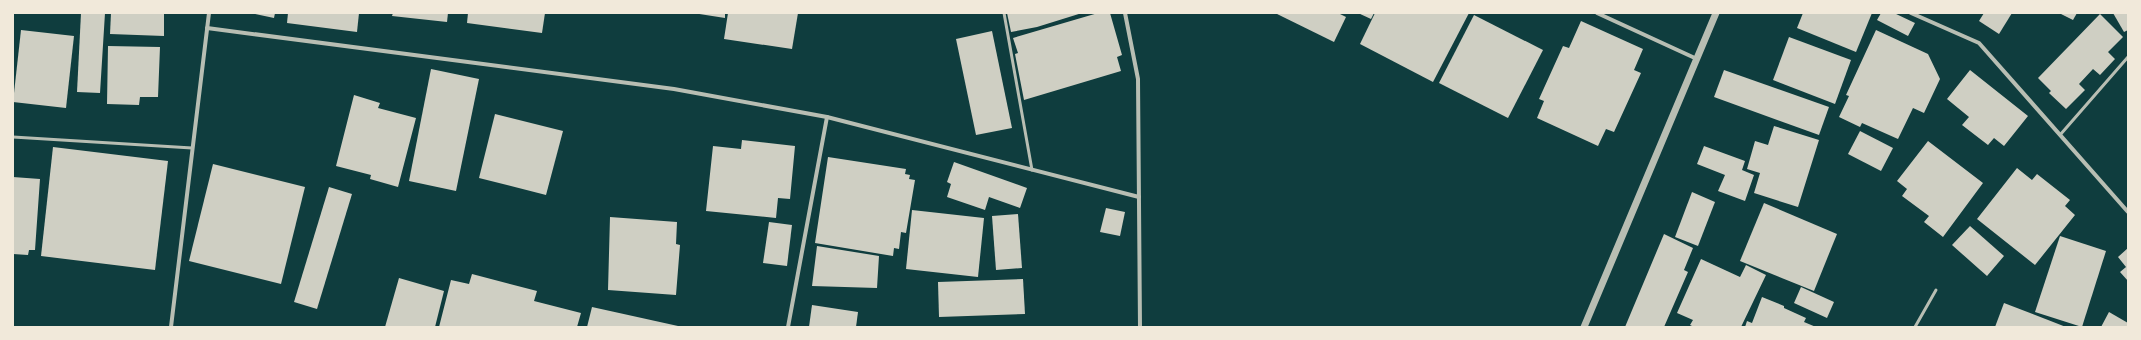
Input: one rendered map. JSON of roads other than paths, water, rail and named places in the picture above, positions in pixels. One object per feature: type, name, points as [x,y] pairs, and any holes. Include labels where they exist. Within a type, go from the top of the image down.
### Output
[{"type":"street","points":[[171,327],[209,13]]},
{"type":"street","points":[[1125,13],[1138,79],[1140,327]]},
{"type":"street","points":[[1597,13],[1697,59]]},
{"type":"street","points":[[1584,327],[1716,13]]},
{"type":"street","points":[[1911,13],[1979,43],[2128,212]]},
{"type":"street","points":[[207,28],[674,89],[827,117],[1139,197]]},
{"type":"street","points":[[788,327],[827,117]]},
{"type":"lane","points":[[1004,13],[1032,170]]},
{"type":"lane","points":[[2060,135],[2128,57]]},
{"type":"lane","points":[[13,137],[192,148]]},
{"type":"lane","points":[[1915,327],[1936,290]]}]
